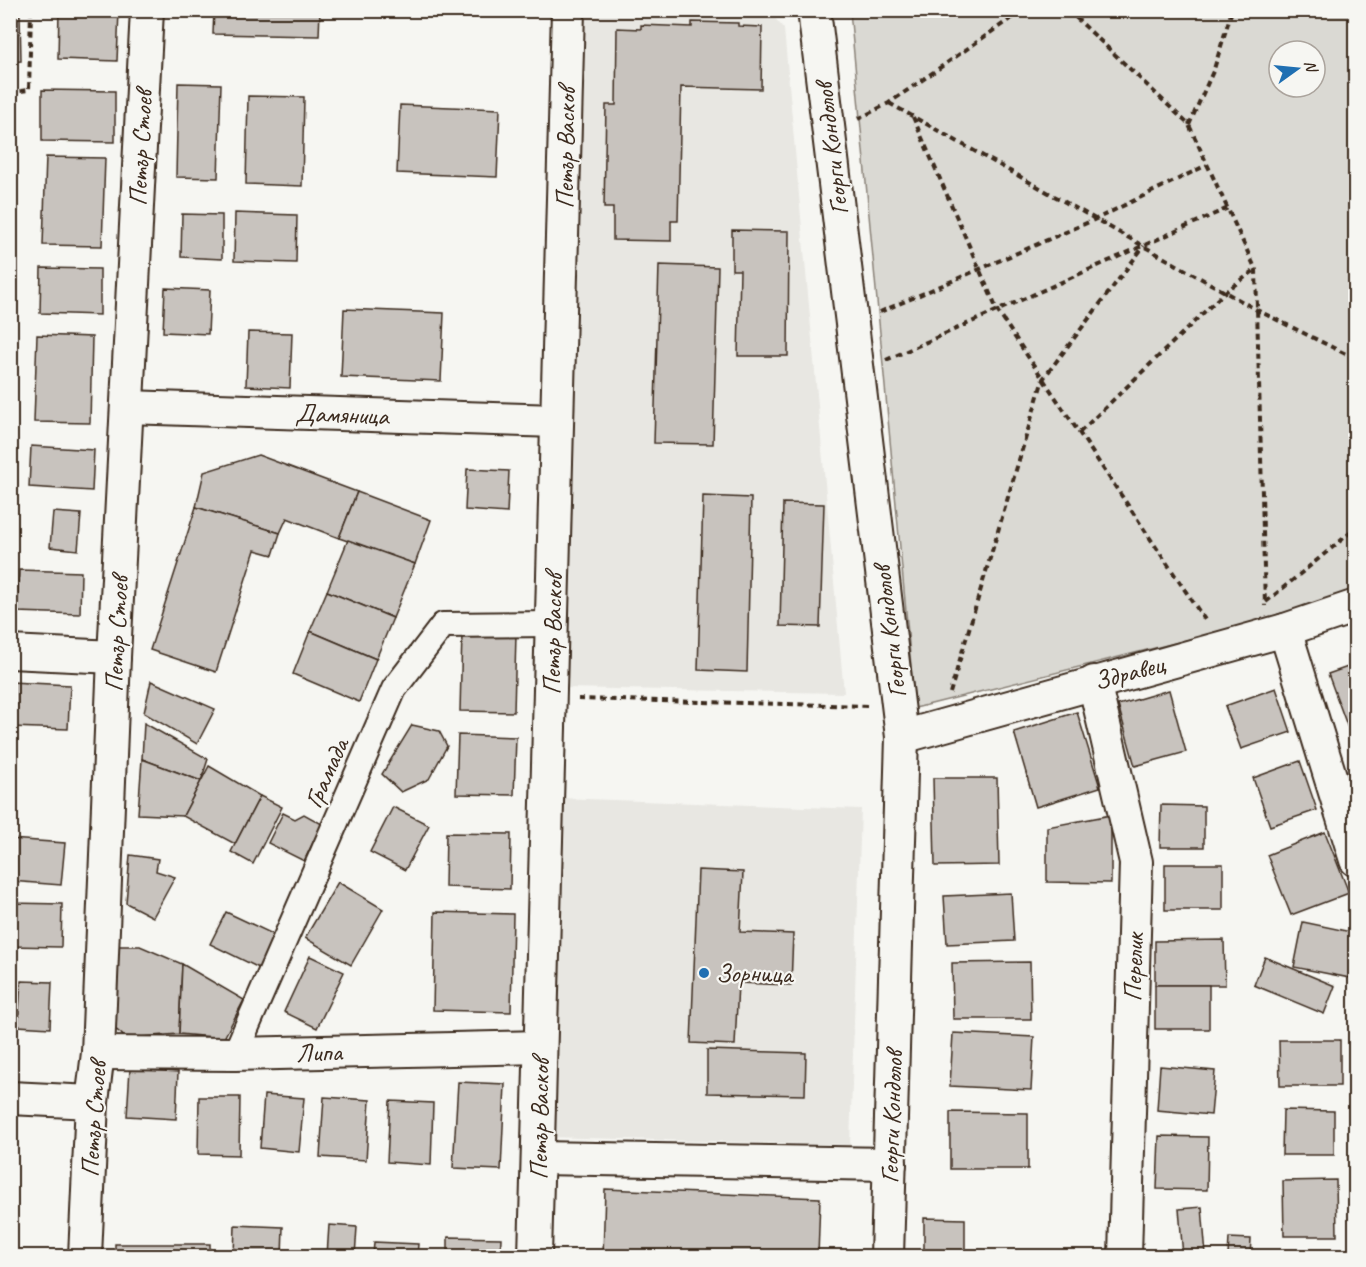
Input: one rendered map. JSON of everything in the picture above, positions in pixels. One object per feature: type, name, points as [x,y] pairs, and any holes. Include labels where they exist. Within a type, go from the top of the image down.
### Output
[{"type":"street","name":"Петър Стоев","points":[[85,1257],[92,1102],[98,1053],[114,657],[147,10]]},
{"type":"street","name":"Петър Васков","points":[[535,1257],[568,10]]},
{"type":"street","name":"Георги Кондолов","points":[[814,10],[900,722],[887,1257]]},
{"type":"street","name":"Дамяница","points":[[127,407],[557,421]]},
{"type":"street","name":"Здравец","points":[[900,722],[940,726],[1223,647],[1356,606]]},
{"type":"street","name":"Грамада","points":[[235,1054],[394,689],[442,625],[552,624]]},
{"type":"street","points":[[1275,632],[1356,860]]},
{"type":"street","points":[[10,652],[114,657]]},
{"type":"street","name":"Перелик","points":[[1094,682],[1136,862],[1125,1257]]},
{"type":"street","name":"Липа","points":[[98,1053],[235,1054],[540,1047]]},
{"type":"street","points":[[10,1098],[92,1102]]},
{"type":"street","points":[[538,1158],[890,1164]]},
{"type":"path","points":[[10,92],[29,90],[31,10]]},
{"type":"path","points":[[829,134],[889,103],[1023,10]]},
{"type":"path","points":[[1068,10],[1189,125],[1256,270],[1265,603],[1275,632]]},
{"type":"path","points":[[1189,125],[1214,69],[1232,10]]},
{"type":"path","points":[[889,103],[1257,310],[1356,359]]},
{"type":"path","points":[[913,117],[998,312],[1223,647]]},
{"type":"path","points":[[852,324],[1096,219],[1208,165]]},
{"type":"path","points":[[858,372],[998,312],[1228,208]]},
{"type":"path","points":[[940,726],[1043,379],[1144,246]]},
{"type":"path","points":[[1080,432],[1225,292],[1256,270]]},
{"type":"path","points":[[1265,603],[1356,528]]},
{"type":"path","points":[[550,698],[900,722]]},
{"type":"shaded area","points":[[584,11],[770,12],[784,29],[844,693],[562,688]]},
{"type":"shaded area","points":[[850,11],[1355,11],[1355,590],[1282,616],[915,708]]},
{"type":"shaded area","name":"Зорница","points":[[559,798],[861,809],[850,1145],[546,1137]]},
{"type":"building","points":[[59,10],[119,10],[117,61],[58,59]]},
{"type":"building","points":[[214,10],[320,10],[319,36],[213,34]]},
{"type":"building","points":[[10,15],[20,15],[21,61],[10,62]]},
{"type":"building","points":[[692,22],[738,23],[738,26],[762,27],[761,89],[681,87],[678,221],[671,221],[671,241],[613,240],[613,208],[604,208],[606,105],[616,105],[617,28],[641,29],[641,25],[692,27]]},
{"type":"building","points":[[178,83],[221,84],[218,178],[176,177]]},
{"type":"building","points":[[42,90],[115,91],[115,142],[42,141]]},
{"type":"building","points":[[248,96],[304,97],[302,186],[246,184]]},
{"type":"building","points":[[400,105],[500,109],[497,177],[397,173]]},
{"type":"building","points":[[46,157],[105,158],[102,246],[43,245]]},
{"type":"building","points":[[235,213],[297,215],[296,263],[234,261]]},
{"type":"building","points":[[182,214],[222,215],[222,259],[181,257]]},
{"type":"building","points":[[732,230],[789,231],[788,356],[738,356],[740,270],[732,270]]},
{"type":"building","points":[[659,265],[718,267],[713,444],[654,443]]},
{"type":"building","points":[[41,268],[100,269],[100,315],[40,313]]},
{"type":"building","points":[[165,288],[210,290],[208,334],[163,332]]},
{"type":"building","points":[[344,309],[444,313],[441,381],[341,377]]},
{"type":"building","points":[[248,332],[292,333],[290,388],[246,386]]},
{"type":"building","points":[[37,335],[92,337],[90,423],[34,422]]},
{"type":"building","points":[[31,446],[94,450],[92,491],[29,487]]},
{"type":"building","points":[[258,455],[357,492],[339,538],[287,518],[280,533],[196,507],[204,472]]},
{"type":"building","points":[[467,469],[509,471],[507,513],[465,510]]},
{"type":"building","points":[[357,492],[431,520],[415,564],[339,538]]},
{"type":"building","points":[[703,496],[751,498],[747,672],[698,670]]},
{"type":"building","points":[[783,503],[824,504],[820,627],[780,626]]},
{"type":"building","points":[[196,507],[280,533],[273,555],[255,550],[216,672],[150,650]]},
{"type":"building","points":[[53,512],[81,514],[78,550],[50,547]]},
{"type":"building","points":[[348,540],[415,564],[393,618],[327,591]]},
{"type":"building","points":[[19,570],[81,572],[80,614],[17,612]]},
{"type":"building","points":[[327,591],[393,618],[376,659],[310,631]]},
{"type":"building","points":[[310,631],[376,659],[359,702],[293,674]]},
{"type":"building","points":[[462,633],[516,634],[514,712],[460,711]]},
{"type":"building","points":[[1356,664],[1356,725],[1348,728],[1328,674]]},
{"type":"building","points":[[151,681],[215,709],[197,744],[144,713]]},
{"type":"building","points":[[10,682],[70,685],[68,729],[10,727]]},
{"type":"building","points":[[1276,688],[1291,732],[1241,749],[1225,706]]},
{"type":"building","points":[[1169,690],[1186,752],[1135,766],[1118,705]]},
{"type":"building","points":[[1077,712],[1100,787],[1036,807],[1014,732]]},
{"type":"building","points":[[144,723],[208,759],[201,781],[142,759]]},
{"type":"building","points":[[412,725],[439,731],[447,746],[429,779],[401,792],[382,774]]},
{"type":"building","points":[[458,735],[516,737],[514,795],[456,794]]},
{"type":"building","points":[[142,759],[201,781],[183,816],[138,814]]},
{"type":"building","points":[[1300,761],[1317,810],[1270,826],[1253,778]]},
{"type":"building","points":[[209,766],[260,796],[235,844],[183,816]]},
{"type":"building","points":[[933,778],[997,778],[999,865],[935,866]]},
{"type":"building","points":[[260,796],[282,807],[253,864],[231,852]]},
{"type":"building","points":[[1161,805],[1204,806],[1204,847],[1160,847]]},
{"type":"building","points":[[393,807],[429,825],[405,870],[370,852]]},
{"type":"building","points":[[283,813],[295,819],[304,814],[322,824],[304,861],[268,843]]},
{"type":"building","points":[[1111,815],[1111,883],[1047,882],[1047,827]]},
{"type":"building","points":[[1325,832],[1349,893],[1291,915],[1267,855]]},
{"type":"building","points":[[446,833],[511,834],[510,889],[445,887]]},
{"type":"building","points":[[10,839],[65,843],[61,885],[10,881]]},
{"type":"building","points":[[130,855],[158,859],[156,871],[175,877],[153,917],[126,903]]},
{"type":"building","points":[[1165,864],[1223,864],[1223,910],[1165,910]]},
{"type":"building","points":[[698,870],[743,872],[740,932],[793,934],[791,985],[738,983],[735,1045],[691,1043]]},
{"type":"building","points":[[338,882],[383,909],[351,965],[305,938]]},
{"type":"building","points":[[1011,893],[1014,941],[947,944],[944,896]]},
{"type":"building","points":[[10,903],[62,904],[61,947],[10,946]]},
{"type":"building","points":[[226,912],[275,935],[259,968],[210,944]]},
{"type":"building","points":[[435,912],[513,914],[511,1012],[433,1010]]},
{"type":"building","points":[[1303,922],[1356,933],[1356,952],[1350,978],[1294,967]]},
{"type":"building","points":[[1224,940],[1225,985],[1155,985],[1155,941]]},
{"type":"building","points":[[118,946],[140,946],[182,964],[179,1034],[126,1038],[112,1026]]},
{"type":"building","points":[[310,956],[344,972],[317,1028],[284,1012]]},
{"type":"building","points":[[1265,957],[1335,986],[1324,1014],[1254,985]]},
{"type":"building","points":[[1030,962],[1031,1019],[953,1019],[952,963]]},
{"type":"building","points":[[182,964],[244,1000],[224,1038],[179,1034]]},
{"type":"building","points":[[21,981],[52,982],[50,1028],[18,1026]]},
{"type":"building","points":[[1155,985],[1209,985],[1209,1029],[1155,1029]]},
{"type":"building","points":[[953,1033],[1034,1037],[1031,1090],[950,1086]]},
{"type":"building","points":[[1279,1040],[1340,1040],[1340,1086],[1280,1086]]},
{"type":"building","points":[[707,1050],[806,1053],[805,1095],[707,1093]]},
{"type":"building","points":[[1160,1066],[1215,1071],[1211,1115],[1157,1110]]},
{"type":"building","points":[[130,1069],[178,1072],[176,1119],[127,1116]]},
{"type":"building","points":[[458,1082],[505,1084],[501,1170],[453,1168]]},
{"type":"building","points":[[264,1095],[304,1098],[299,1152],[260,1148]]},
{"type":"building","points":[[199,1097],[240,1097],[239,1155],[198,1154]]},
{"type":"building","points":[[324,1097],[370,1100],[366,1160],[320,1157]]},
{"type":"building","points":[[390,1101],[433,1103],[431,1165],[387,1162]]},
{"type":"building","points":[[1283,1110],[1334,1111],[1334,1155],[1282,1155]]},
{"type":"building","points":[[950,1112],[1028,1113],[1028,1169],[950,1169]]},
{"type":"building","points":[[1159,1136],[1208,1137],[1207,1190],[1157,1189]]},
{"type":"building","points":[[1336,1180],[1337,1236],[1284,1236],[1283,1181]]},
{"type":"building","points":[[605,1189],[820,1198],[818,1256],[603,1256]]},
{"type":"building","points":[[1202,1207],[1206,1256],[1183,1256],[1179,1209]]},
{"type":"building","points":[[924,1218],[965,1219],[965,1256],[924,1256]]},
{"type":"building","points":[[235,1225],[283,1227],[282,1256],[234,1256]]},
{"type":"building","points":[[329,1225],[357,1227],[355,1256],[327,1256]]},
{"type":"building","points":[[448,1237],[501,1238],[500,1256],[448,1256]]},
{"type":"building","points":[[1229,1238],[1251,1239],[1250,1256],[1228,1256]]},
{"type":"building","points":[[374,1242],[418,1244],[417,1256],[373,1256]]},
{"type":"building","points":[[115,1244],[210,1244],[210,1256],[115,1256]]},
{"type":"place","name":"Зорница","points":[[704,973]]}]
